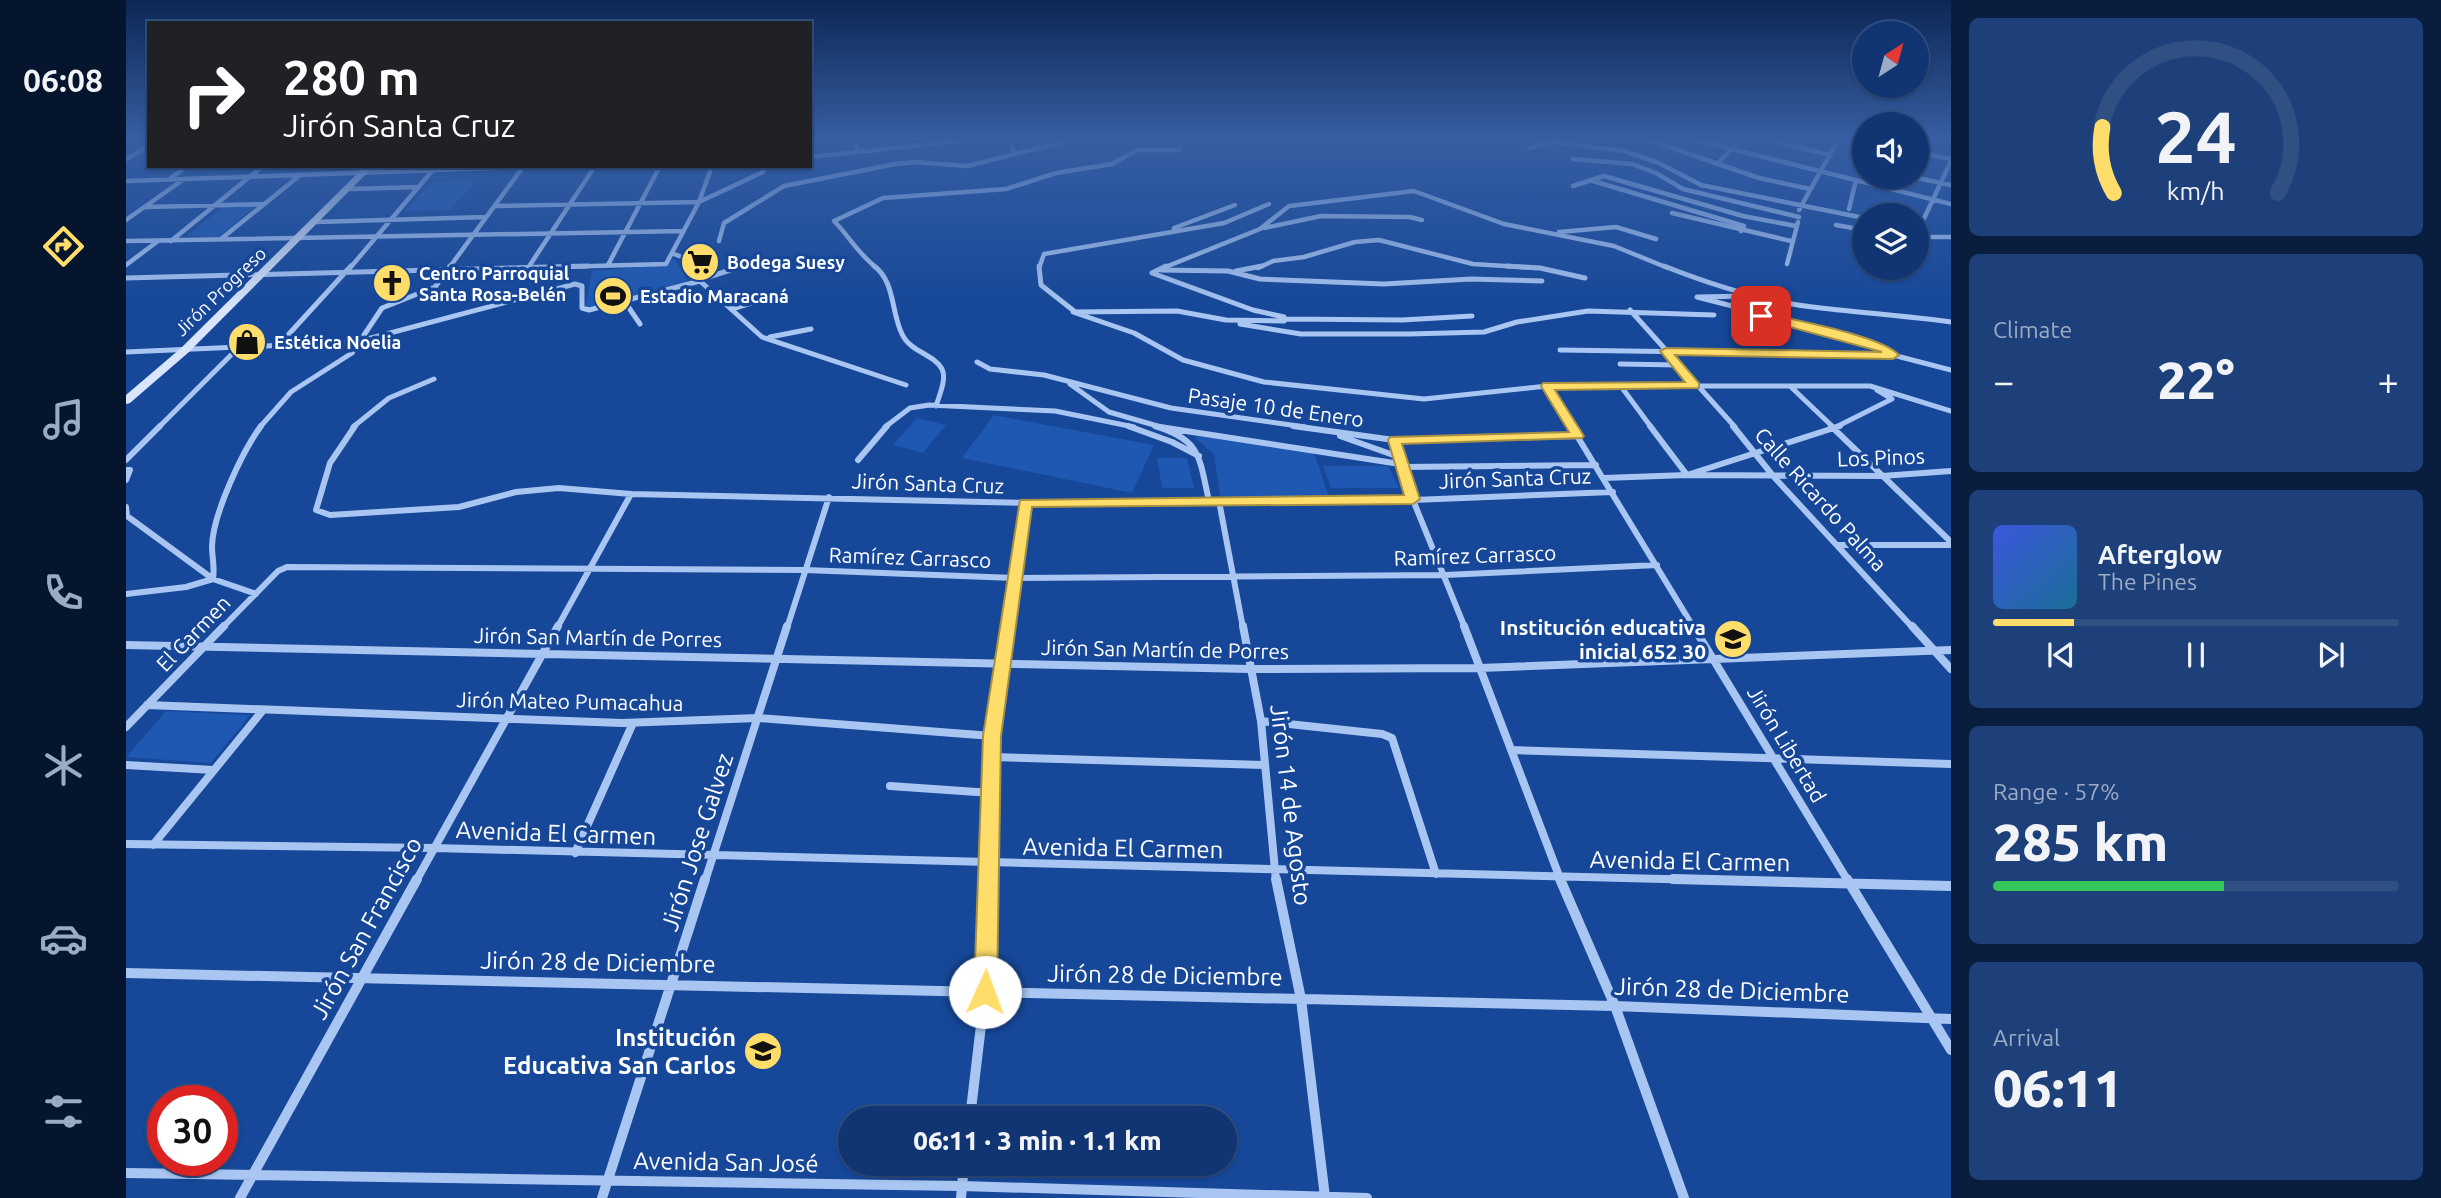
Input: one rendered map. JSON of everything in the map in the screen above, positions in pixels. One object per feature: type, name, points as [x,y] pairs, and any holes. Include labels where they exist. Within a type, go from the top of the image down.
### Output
[{"type":"street","points":[[126,220],[160,196]]},
{"type":"street","points":[[171,241],[229,196]]},
{"type":"street","points":[[220,240],[275,196]]},
{"type":"street","name":"Jirón Progreso","points":[[126,401],[185,350],[343,196]]},
{"type":"street","points":[[278,346],[378,237],[412,196]]},
{"type":"street","points":[[213,579],[216,519],[246,446],[267,417],[291,392],[352,353],[356,342],[382,308],[431,290],[503,196]]},
{"type":"street","points":[[528,268],[574,196]]},
{"type":"street","points":[[608,265],[644,196]]},
{"type":"street","points":[[126,278],[666,264],[674,254],[701,196]]},
{"type":"street","points":[[496,206],[699,202],[712,196]]},
{"type":"street","points":[[719,241],[724,223],[768,196]]},
{"type":"street","points":[[915,196],[883,198],[834,221],[855,242],[863,258],[884,272],[895,320],[907,342],[941,367],[944,376],[936,406]]},
{"type":"street","points":[[1260,229],[1289,206],[1374,196]]},
{"type":"street","points":[[1428,196],[1492,220],[1614,246],[1681,273],[1757,295],[1819,308],[1873,311],[1951,322]]},
{"type":"street","points":[[1641,196],[1791,241]]},
{"type":"street","points":[[1673,196],[1743,216],[1796,226]]},
{"type":"street","points":[[1711,196],[1798,217]]},
{"type":"street","points":[[1750,196],[1852,216]]},
{"type":"street","points":[[1787,264],[1800,207],[1806,196]]},
{"type":"street","points":[[1849,208],[1852,196]]},
{"type":"street","points":[[1921,196],[1951,204]]},
{"type":"street","points":[[1929,208],[1935,196]]},
{"type":"street","points":[[145,207],[265,204]]},
{"type":"street","points":[[1269,204],[1224,223],[1050,252],[1039,257],[1041,285],[1078,316],[1135,332],[1183,359],[1264,382],[1424,399],[1547,386],[1870,386],[1951,411]]},
{"type":"street","points":[[1161,234],[1235,205]]},
{"type":"street","points":[[1672,214],[1743,228]]},
{"type":"street","points":[[1422,220],[1388,216],[1321,216],[1260,229],[1191,254],[1152,274],[1286,319],[1402,320],[1472,316]]},
{"type":"street","points":[[316,222],[486,218]]},
{"type":"street","points":[[1836,225],[1852,228]]},
{"type":"street","points":[[1530,229],[1576,232],[1616,227],[1656,239]]},
{"type":"street","points":[[126,241],[684,231]]},
{"type":"street","points":[[1929,237],[1951,237]]},
{"type":"street","points":[[1156,270],[1232,272],[1258,268],[1273,261],[1304,257],[1354,242],[1379,240],[1461,261],[1540,268],[1585,278]]},
{"type":"street","points":[[126,265],[159,241]]},
{"type":"street","points":[[674,254],[682,257],[699,281],[762,337],[906,385]]},
{"type":"street","points":[[126,352],[356,342],[575,284],[582,286],[582,307],[596,310],[740,267]]},
{"type":"street","points":[[1232,272],[1260,279],[1384,285],[1471,279],[1542,281]]},
{"type":"street","points":[[732,309],[778,295]]},
{"type":"street","points":[[1757,295],[1697,297],[1856,339],[1886,349],[1893,355]]},
{"type":"street","points":[[625,302],[640,324]]},
{"type":"street","points":[[1817,316],[1819,308]]},
{"type":"street","points":[[1074,311],[1177,311],[1267,331],[1301,334],[1471,332],[1542,317],[1630,310],[1714,315]]},
{"type":"street","name":"Calle Ricardo Palma","points":[[1630,310],[1756,452],[1774,477],[1951,669]]},
{"type":"street","points":[[1226,320],[1276,323],[1286,319]]},
{"type":"street","points":[[762,337],[811,329]]},
{"type":"street","points":[[126,460],[238,348]]},
{"type":"street","points":[[1560,350],[1893,355],[1951,370]]},
{"type":"street","name":"Pasaje 10 de Enero","points":[[977,362],[990,369],[1025,370],[1112,395],[1171,408],[1394,440],[1578,436]]},
{"type":"street","points":[[1619,364],[1678,365]]},
{"type":"street","name":"Jirón Santa Cruz","points":[[433,379],[373,406],[354,424],[336,448],[317,498],[316,510],[330,515],[459,507],[516,492],[559,488],[631,494],[1025,503],[1413,499],[1613,492]]},
{"type":"street","points":[[1065,380],[1109,412],[1160,427],[1400,463],[1596,465]]},
{"type":"street","points":[[1620,385],[1687,475]]},
{"type":"street","name":"Jirón Libertad","points":[[1547,386],[1951,1050]]},
{"type":"street","points":[[1604,478],[1687,475],[1833,429],[1892,399],[1870,386]]},
{"type":"street","points":[[1791,387],[1951,544]]},
{"type":"street","points":[[858,460],[863,451],[907,410],[936,406],[1022,407],[1093,417],[1155,434],[1199,456]]},
{"type":"street","points":[[1160,427],[1190,441],[1199,456],[1209,501]]},
{"type":"street","points":[[1325,430],[1400,463]]},
{"type":"street","points":[[1394,440],[1413,499],[1445,575],[1560,878],[1615,1006],[1684,1198]]},
{"type":"street","points":[[126,481],[128,470]]},
{"type":"street","name":"Los Pinos","points":[[1687,475],[1882,476],[1951,471]]},
{"type":"street","name":"Jirón San Francisco","points":[[240,1198],[631,494]]},
{"type":"street","name":"Jirón Jose Galvez","points":[[602,1198],[830,497]]},
{"type":"street","name":"Jirón 14 de Agosto","points":[[1219,501],[1261,721],[1274,870],[1301,999],[1325,1197]]},
{"type":"street","points":[[971,1106],[985,992],[992,736],[1025,503]]},
{"type":"street","points":[[126,507],[127,516],[213,579],[256,594]]},
{"type":"street","points":[[1837,545],[1951,544]]},
{"type":"street","name":"Ramírez Carrasco","points":[[287,567],[805,570],[1014,579],[1445,575],[1657,565]]},
{"type":"street","name":"El Carmen","points":[[126,727],[278,571],[287,567]]},
{"type":"street","points":[[126,594],[186,587],[213,579]]},
{"type":"street","name":"Jirón San Martín de Porres","points":[[126,645],[1250,669],[1480,668],[1951,650]]},
{"type":"street","name":"Jirón Mateo Pumacahua","points":[[147,705],[634,723],[758,718],[992,736]]},
{"type":"street","points":[[153,845],[263,710]]},
{"type":"street","points":[[1261,721],[1382,734],[1392,738],[1436,874]]},
{"type":"street","points":[[575,853],[634,723]]},
{"type":"street","points":[[1511,750],[1951,764]]},
{"type":"street","points":[[992,757],[1264,765]]},
{"type":"street","points":[[126,765],[214,770]]},
{"type":"street","points":[[890,786],[991,793]]},
{"type":"street","name":"Avenida El Carmen","points":[[126,844],[434,848],[1951,886]]},
{"type":"street","name":"Jirón 28 de Diciembre","points":[[126,973],[1615,1006],[1951,1019]]},
{"type":"street","name":"Avenida San José","points":[[126,1173],[608,1181],[961,1192],[1367,1198]]},
{"type":"shaded area","points":[[419,196],[462,196],[449,210],[404,211]]},
{"type":"shaded area","points":[[257,205],[218,237],[187,236],[224,206]]},
{"type":"shaded area","name":"Estadio Maracaná","points":[[674,259],[688,281],[585,308],[592,271],[664,265]]},
{"type":"shaded area","points":[[994,415],[1154,445],[1132,493],[962,458]]},
{"type":"shaded area","points":[[917,418],[946,425],[923,453],[893,445]]},
{"type":"shaded area","points":[[1195,436],[1314,452],[1329,497],[1220,496],[1214,454]]},
{"type":"shaded area","points":[[1157,458],[1187,458],[1194,488],[1162,488]]},
{"type":"shaded area","points":[[1323,466],[1388,466],[1399,488],[1331,488]]},
{"type":"shaded area","points":[[166,711],[250,715],[211,763],[126,757]]},
{"type":"place","name":"Bodega Suesy","points":[[700,262]]},
{"type":"place","name":"Centro Parroquial Santa Rosa-Belén","points":[[392,283]]},
{"type":"place","name":"Estadio Maracaná","points":[[613,296]]},
{"type":"place","name":"Estética Noelia","points":[[247,342]]},
{"type":"place","name":"Institución educativa inicial 652 30","points":[[1733,639]]},
{"type":"place","name":"Institución Educativa San Carlos","points":[[763,1051]]},
{"type":"route","points":[[985,992],[992,736],[1025,503],[1413,499],[1394,440],[1578,436],[1547,386],[1695,385],[1666,351],[1893,355],[1886,349],[1856,339],[1761,316]]}]
